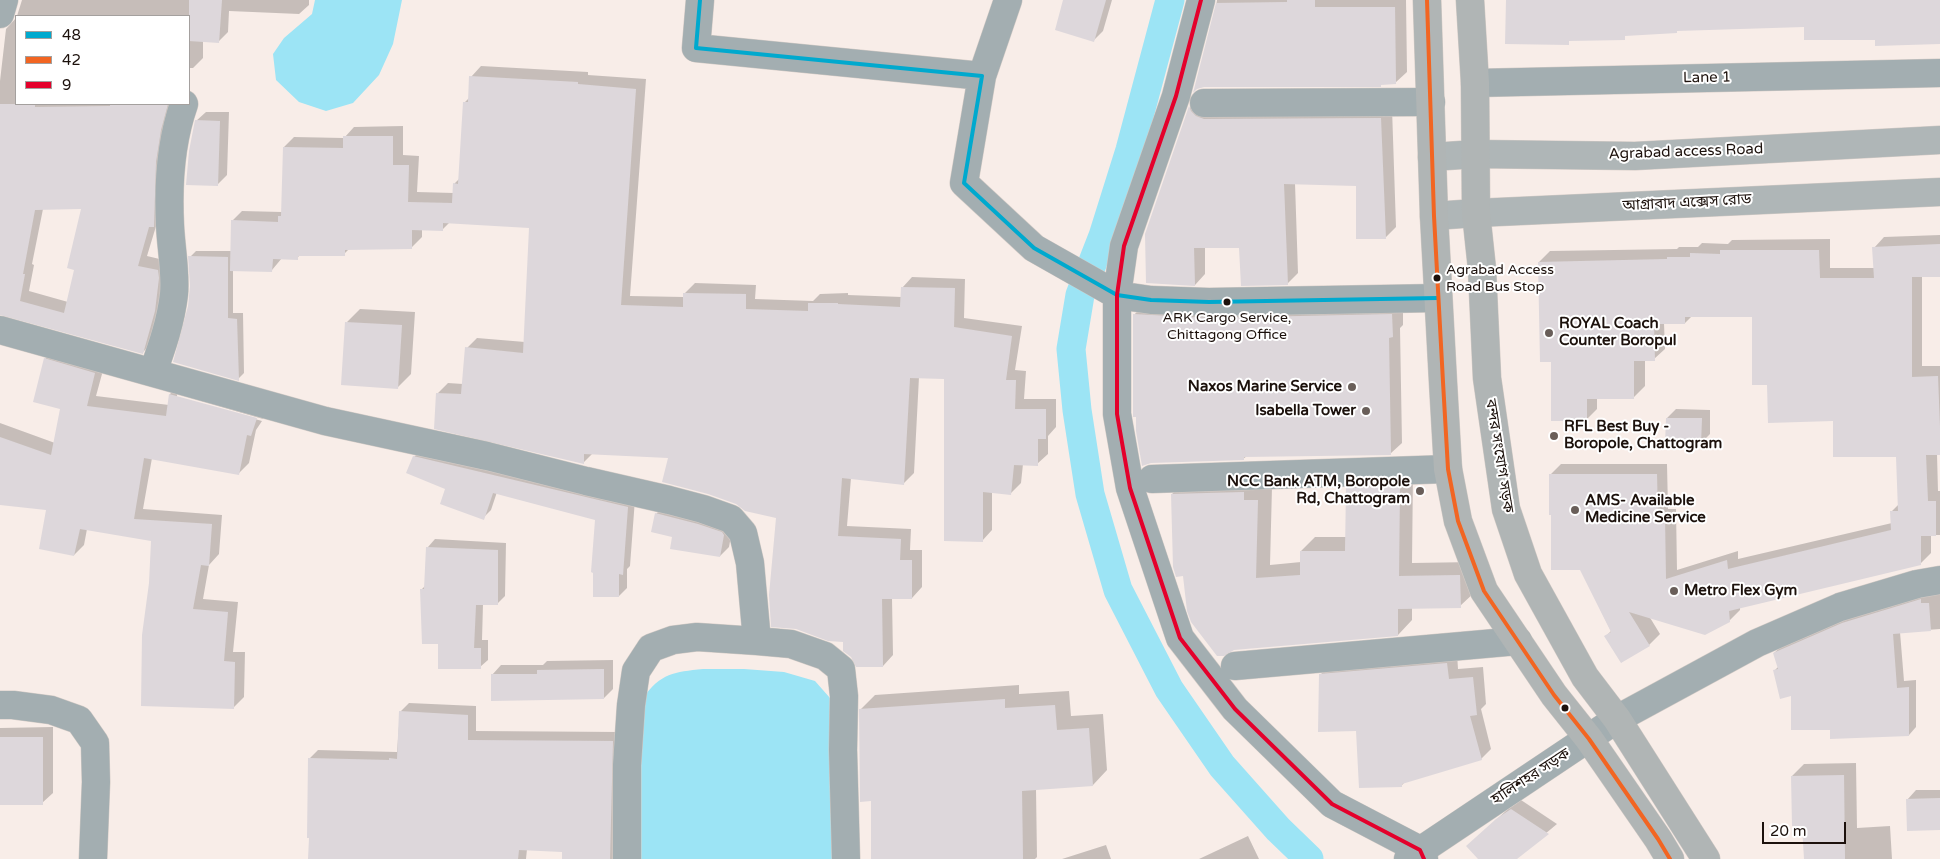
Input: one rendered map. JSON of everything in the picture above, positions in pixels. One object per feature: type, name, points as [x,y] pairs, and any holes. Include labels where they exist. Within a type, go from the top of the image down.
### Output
[{"type":"highway","points":[[1427,0],[1434,216],[1448,469],[1458,521],[1484,591],[1554,696],[1589,738],[1670,859]]},
{"type":"highway","name":"বন্দর সংযোগ সড়ক","points":[[1470,0],[1475,83],[1476,212],[1482,269],[1487,378],[1506,509],[1528,574],[1585,677],[1617,719],[1706,859]]},
{"type":"main road","name":"Agrabad access Road","points":[[1432,157],[1476,154],[1635,156],[1940,140]]},
{"type":"main road","name":"আগ্রাবাদ এক্সেস রোড","points":[[1434,216],[1476,212],[1940,192]]},
{"type":"street","points":[[0,14],[4,0]]},
{"type":"street","points":[[700,0],[696,48],[982,76]]},
{"type":"street","points":[[1008,0],[982,76],[964,183],[1034,248],[1117,295],[1151,300],[1209,302],[1438,298]]},
{"type":"street","points":[[1201,0],[1176,96],[1124,246],[1117,295],[1117,414],[1130,488],[1180,638],[1234,709],[1332,804],[1417,856]]},
{"type":"street","name":"Lane 1","points":[[1475,83],[1940,73]]},
{"type":"street","points":[[1204,103],[1431,102]]},
{"type":"street","points":[[153,372],[167,330],[174,294],[170,224],[171,183],[174,149],[185,105]]},
{"type":"street","points":[[0,330],[325,421],[487,456],[704,509],[731,519],[743,533],[750,563],[757,641]]},
{"type":"street","points":[[1152,480],[1448,469]]},
{"type":"street","name":"হালিশহর সড়ক","points":[[1417,856],[1617,719],[1683,682],[1757,643],[1840,607],[1917,584],[1940,580]]},
{"type":"street","points":[[626,859],[627,765],[631,705],[636,671],[650,648],[673,640],[697,637],[791,644],[825,656],[841,669],[844,696],[843,750],[846,859]]},
{"type":"street","points":[[1235,666],[1518,641]]},
{"type":"street","points":[[0,705],[52,710],[80,720],[94,743],[96,782],[93,859]]},
{"type":"water","points":[[315,0],[402,0],[393,44],[379,75],[353,103],[326,111],[299,102],[276,80],[273,54],[284,38],[312,14]]},
{"type":"water","points":[[703,669],[744,669],[784,672],[815,681],[830,698],[837,718],[835,835],[832,859],[639,859],[643,698],[656,683],[669,675]]},
{"type":"building","points":[[189,0],[222,0],[219,43],[190,41]]},
{"type":"building","points":[[1063,0],[1106,0],[1094,42],[1055,30]]},
{"type":"building","points":[[1287,0],[1315,0],[1315,7],[1395,7],[1396,84],[1381,85],[1381,87],[1204,87],[1197,89],[1193,93],[1216,3],[1287,2]]},
{"type":"building","points":[[1506,0],[1940,0],[1940,44],[1875,46],[1875,40],[1804,40],[1804,27],[1677,31],[1677,33],[1625,36],[1625,40],[1569,41],[1569,45],[1505,44]]},
{"type":"building","points":[[469,76],[578,82],[578,84],[636,89],[621,305],[683,307],[683,293],[746,294],[746,309],[808,311],[808,303],[900,307],[901,287],[955,288],[954,327],[1012,336],[1006,380],[1016,380],[1015,409],[1046,409],[1046,439],[1038,439],[1038,466],[1014,465],[1011,495],[983,492],[983,542],[944,541],[944,379],[910,378],[904,485],[842,478],[838,536],[901,539],[900,560],[912,560],[912,599],[882,599],[883,667],[856,667],[851,657],[843,651],[843,642],[828,641],[796,629],[771,627],[769,595],[776,518],[745,511],[736,504],[708,494],[662,482],[668,458],[584,454],[584,464],[434,429],[436,393],[461,394],[465,347],[523,353],[529,228],[443,223],[443,231],[412,230],[412,249],[345,250],[345,256],[298,256],[298,260],[273,259],[272,272],[230,271],[231,220],[278,222],[278,216],[281,216],[283,147],[343,148],[343,136],[393,136],[393,165],[409,165],[408,202],[452,203],[453,183],[458,184],[463,102],[468,102]]},
{"type":"building","points":[[0,104],[35,105],[35,107],[168,105],[161,130],[156,162],[154,227],[149,227],[138,266],[158,270],[159,278],[155,311],[143,354],[0,315]],"holes":[[[81,209],[67,268],[74,270],[64,313],[20,301],[35,210]]]},
{"type":"building","points":[[1189,106],[1196,116],[1204,119],[1381,118],[1386,239],[1356,239],[1356,186],[1284,184],[1288,285],[1241,286],[1239,248],[1194,248],[1195,286],[1146,283],[1145,234]]},
{"type":"building","points":[[195,120],[220,121],[218,186],[186,185],[189,151]]},
{"type":"building","points":[[1940,244],[1940,277],[1912,277],[1912,377],[1938,376],[1940,428],[1940,455],[1926,455],[1928,501],[1936,501],[1936,536],[1921,536],[1921,565],[1729,611],[1730,622],[1705,635],[1629,612],[1650,646],[1621,663],[1604,636],[1611,632],[1580,570],[1551,570],[1549,474],[1657,474],[1658,519],[1665,519],[1666,579],[1727,560],[1728,569],[1891,530],[1890,511],[1898,511],[1896,457],[1833,457],[1833,421],[1768,423],[1767,385],[1752,385],[1752,317],[1685,317],[1685,324],[1654,324],[1655,361],[1634,361],[1634,399],[1587,399],[1587,421],[1551,421],[1551,362],[1540,362],[1538,262],[1667,259],[1667,257],[1690,257],[1690,253],[1720,254],[1720,250],[1819,250],[1820,278],[1874,278],[1872,247]]},
{"type":"building","points":[[188,256],[228,257],[228,318],[237,319],[239,381],[173,362],[188,306],[190,286]]},
{"type":"building","points":[[1133,314],[1209,318],[1392,314],[1393,337],[1389,338],[1391,455],[1244,457],[1244,460],[1151,463],[1142,466],[1136,431],[1136,417],[1133,417]]},
{"type":"building","points":[[345,322],[402,325],[398,389],[341,385]]},
{"type":"building","points":[[44,358],[95,373],[87,406],[166,416],[169,394],[257,418],[251,436],[247,435],[239,475],[144,458],[134,519],[212,524],[209,566],[201,565],[193,609],[228,612],[224,661],[235,662],[234,709],[141,706],[142,635],[149,583],[151,541],[80,529],[74,556],[39,549],[46,510],[0,505],[0,437],[51,455],[60,409],[33,402]]},
{"type":"building","points":[[1666,418],[1702,418],[1701,444],[1665,444]]},
{"type":"building","points":[[413,456],[628,507],[623,575],[619,574],[619,597],[593,597],[593,573],[591,572],[595,520],[493,493],[484,520],[440,504],[445,489],[406,473]]},
{"type":"building","points":[[1400,486],[1399,576],[1460,575],[1461,608],[1398,609],[1398,636],[1234,650],[1224,656],[1217,656],[1191,622],[1187,611],[1183,576],[1176,577],[1173,567],[1171,494],[1244,492],[1244,500],[1258,500],[1256,578],[1300,575],[1300,551],[1345,551],[1346,488]]},
{"type":"building","points":[[655,513],[722,532],[724,535],[720,557],[670,549],[672,537],[651,532]]},
{"type":"building","points":[[426,547],[498,550],[498,605],[476,605],[474,648],[481,648],[481,669],[438,669],[438,644],[422,644],[420,589],[424,589]]},
{"type":"building","points":[[1921,599],[1921,603],[1929,603],[1931,631],[1893,634],[1897,688],[1909,687],[1909,736],[1830,739],[1830,730],[1791,730],[1791,696],[1780,699],[1773,670],[1778,669],[1773,653],[1842,623]]},
{"type":"building","points":[[1447,663],[1449,679],[1473,677],[1477,715],[1470,716],[1482,760],[1402,784],[1402,787],[1359,788],[1356,731],[1318,732],[1319,674]]},
{"type":"building","points":[[604,669],[604,699],[491,701],[491,674],[537,674],[537,670]]},
{"type":"building","points":[[1005,699],[1005,708],[1055,705],[1057,730],[1089,728],[1093,786],[1022,791],[1023,859],[871,859],[871,801],[860,802],[859,709]]},
{"type":"building","points":[[399,711],[468,715],[468,740],[613,741],[610,859],[562,859],[562,852],[519,850],[518,859],[308,859],[308,758],[397,759]]},
{"type":"building","points":[[0,737],[43,737],[43,805],[0,805]]},
{"type":"building","points":[[1844,775],[1845,859],[1804,859],[1802,826],[1792,826],[1791,776]]},
{"type":"building","points":[[1940,798],[1940,830],[1907,831],[1906,799]]},
{"type":"building","points":[[1511,809],[1549,834],[1517,859],[1478,859],[1466,846],[1496,819]]},
{"type":"waterway","points":[[1170,0],[1130,150],[1103,236],[1080,295],[1071,349],[1077,410],[1090,494],[1118,590],[1169,689],[1222,766],[1278,829],[1309,859]]},
{"type":"transit line","name":"48","points":[[700,0],[696,48],[982,76],[964,183],[1034,248],[1117,295],[1151,300],[1209,302],[1438,298]]},
{"type":"transit line","name":"9","points":[[1201,0],[1176,96],[1124,246],[1117,295],[1117,414],[1130,488],[1180,638],[1235,709],[1332,804],[1420,850],[1424,859]]},
{"type":"transit line","name":"42","points":[[1427,0],[1434,216],[1448,469],[1458,521],[1484,591],[1554,695],[1589,739],[1670,859]]},
{"type":"place","name":"Agrabad Access Road Bus Stop","points":[[1437,278]]},
{"type":"place","name":"ARK Cargo Service, Chittagong Office","points":[[1227,302]]},
{"type":"place","name":"ROYAL Coach Counter Boropul","points":[[1549,333]]},
{"type":"place","name":"Naxos Marine Service","points":[[1352,387]]},
{"type":"place","name":"Isabella Tower","points":[[1366,411]]},
{"type":"place","name":"RFL Best Buy - Boropole, Chattogram","points":[[1554,436]]},
{"type":"place","name":"NCC Bank ATM, Boropole Rd, Chattogram","points":[[1420,491]]},
{"type":"place","name":"AMS- Available Medicine Service","points":[[1575,510]]},
{"type":"place","name":"Metro Flex Gym","points":[[1674,591]]}]
